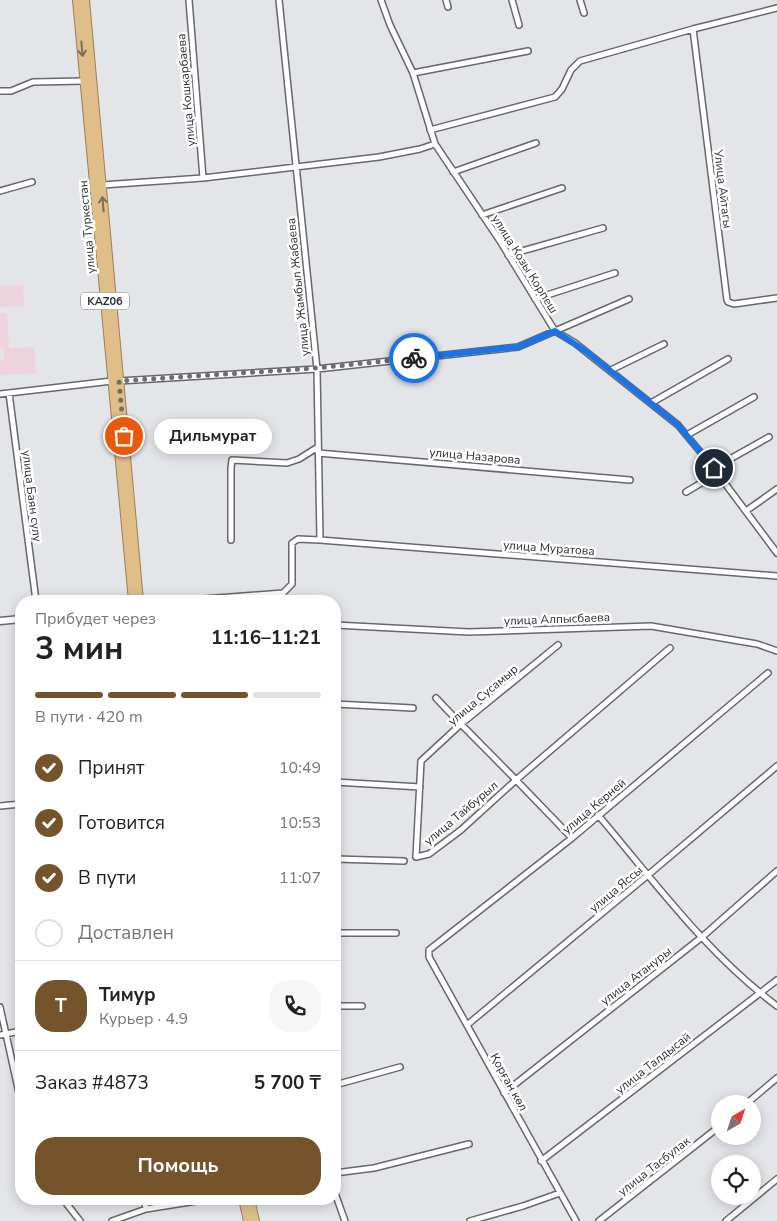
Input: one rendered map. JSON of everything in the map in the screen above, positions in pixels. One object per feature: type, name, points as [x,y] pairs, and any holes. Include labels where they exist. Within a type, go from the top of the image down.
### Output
[{"type":"highway","name":"улица Туркестан","points":[[77,0],[138,595]]},
{"type":"highway","name":"улица Туркестан","points":[[85,0],[102,185],[132,595]]},
{"type":"highway","points":[[244,1205],[248,1221]]},
{"type":"highway","points":[[251,1205],[255,1221]]},
{"type":"street","name":"улица Кошкарбаева","points":[[189,0],[203,178]]},
{"type":"street","name":"улица Жамбыл Жабаева","points":[[279,0],[317,368],[320,540]]},
{"type":"street","name":"улица Козы Корпеш","points":[[380,0],[414,73],[434,144],[508,255],[555,331],[576,343],[678,425],[716,471],[776,550]]},
{"type":"street","points":[[446,0],[448,7]]},
{"type":"street","points":[[512,0],[519,25]]},
{"type":"street","points":[[580,0],[584,12]]},
{"type":"street","points":[[430,130],[556,97],[571,70],[580,60],[777,8]]},
{"type":"street","name":"Улица Айтагы","points":[[693,29],[727,300],[734,304],[777,298]]},
{"type":"street","points":[[414,73],[528,51]]},
{"type":"street","points":[[0,91],[11,91],[33,82],[85,81]]},
{"type":"street","points":[[453,172],[536,143]]},
{"type":"street","points":[[102,185],[203,178],[379,158],[434,144]]},
{"type":"street","points":[[0,191],[32,182]]},
{"type":"street","points":[[482,215],[562,188]]},
{"type":"street","points":[[508,255],[603,228]]},
{"type":"street","points":[[535,299],[615,273]]},
{"type":"street","points":[[0,394],[115,381],[317,368],[518,347],[630,299]]},
{"type":"street","points":[[611,370],[664,344]]},
{"type":"street","points":[[652,403],[728,359]]},
{"type":"street","name":"улица Баян сулу","points":[[9,393],[35,595]]},
{"type":"street","points":[[687,435],[754,397]]},
{"type":"street","points":[[686,492],[769,437]]},
{"type":"street","points":[[231,540],[232,460],[287,463],[318,450]]},
{"type":"street","name":"улица Назарова","points":[[318,450],[630,480]]},
{"type":"street","points":[[746,511],[777,489]]},
{"type":"street","points":[[257,595],[283,593],[292,584],[292,543],[298,539],[320,540]]},
{"type":"street","name":"улица Муратова","points":[[320,540],[777,576]]},
{"type":"street","points":[[0,621],[15,620]]},
{"type":"street","name":"улица Алпысбаева","points":[[341,625],[470,632],[650,626],[757,644],[777,651]]},
{"type":"street","name":"улица Сусамыр","points":[[420,787],[421,761],[462,724],[558,645]]},
{"type":"street","name":"улица Тайбурыл","points":[[420,787],[416,856],[429,854],[454,834],[670,648]]},
{"type":"street","name":"улица Керней","points":[[429,950],[572,838],[768,673]]},
{"type":"street","points":[[436,698],[572,838]]},
{"type":"street","points":[[341,704],[413,708]]},
{"type":"street","name":"улица Яссы","points":[[467,1025],[777,766]]},
{"type":"street","points":[[341,782],[420,787]]},
{"type":"street","points":[[0,806],[15,805]]},
{"type":"street","points":[[598,815],[702,937],[760,993],[777,1006]]},
{"type":"street","points":[[341,859],[404,861]]},
{"type":"street","name":"улица Атануры","points":[[504,1094],[702,937],[777,871]]},
{"type":"street","points":[[341,932],[396,933]]},
{"type":"street","name":"Қорған көл","points":[[429,950],[430,957],[504,1094],[576,1221]]},
{"type":"street","name":"улица Талдысай","points":[[541,1161],[777,980]]},
{"type":"street","points":[[341,1006],[362,1006]]},
{"type":"street","points":[[0,1007],[15,1072]]},
{"type":"street","points":[[0,1035],[15,1032]]},
{"type":"street","points":[[341,1083],[400,1067]]},
{"type":"street","points":[[757,1095],[777,1078]]},
{"type":"street","name":"улица Тасбулак","points":[[599,1221],[711,1133]]},
{"type":"street","points":[[341,1172],[374,1168],[469,1144]]},
{"type":"street","points":[[726,1221],[777,1179]]},
{"type":"street","points":[[470,1221],[560,1193]]},
{"type":"street","points":[[68,1205],[80,1221]]},
{"type":"street","points":[[145,1205],[146,1209]]},
{"type":"street","points":[[112,1221],[146,1209],[171,1205]]},
{"type":"street","points":[[339,1205],[345,1221]]},
{"type":"shaded area","points":[[23,285],[24,306],[0,307],[0,286]]},
{"type":"shaded area","points":[[7,313],[9,348],[34,347],[36,373],[0,375],[0,360],[4,359],[4,348],[0,348],[0,314]]},
{"type":"way so far","points":[[124,436],[119,381],[317,368],[414,358]]},
{"type":"place","name":"Дильмурат","points":[[124,436]]},
{"type":"route","points":[[414,358],[518,347],[555,331],[576,343],[678,425],[714,468]]}]
